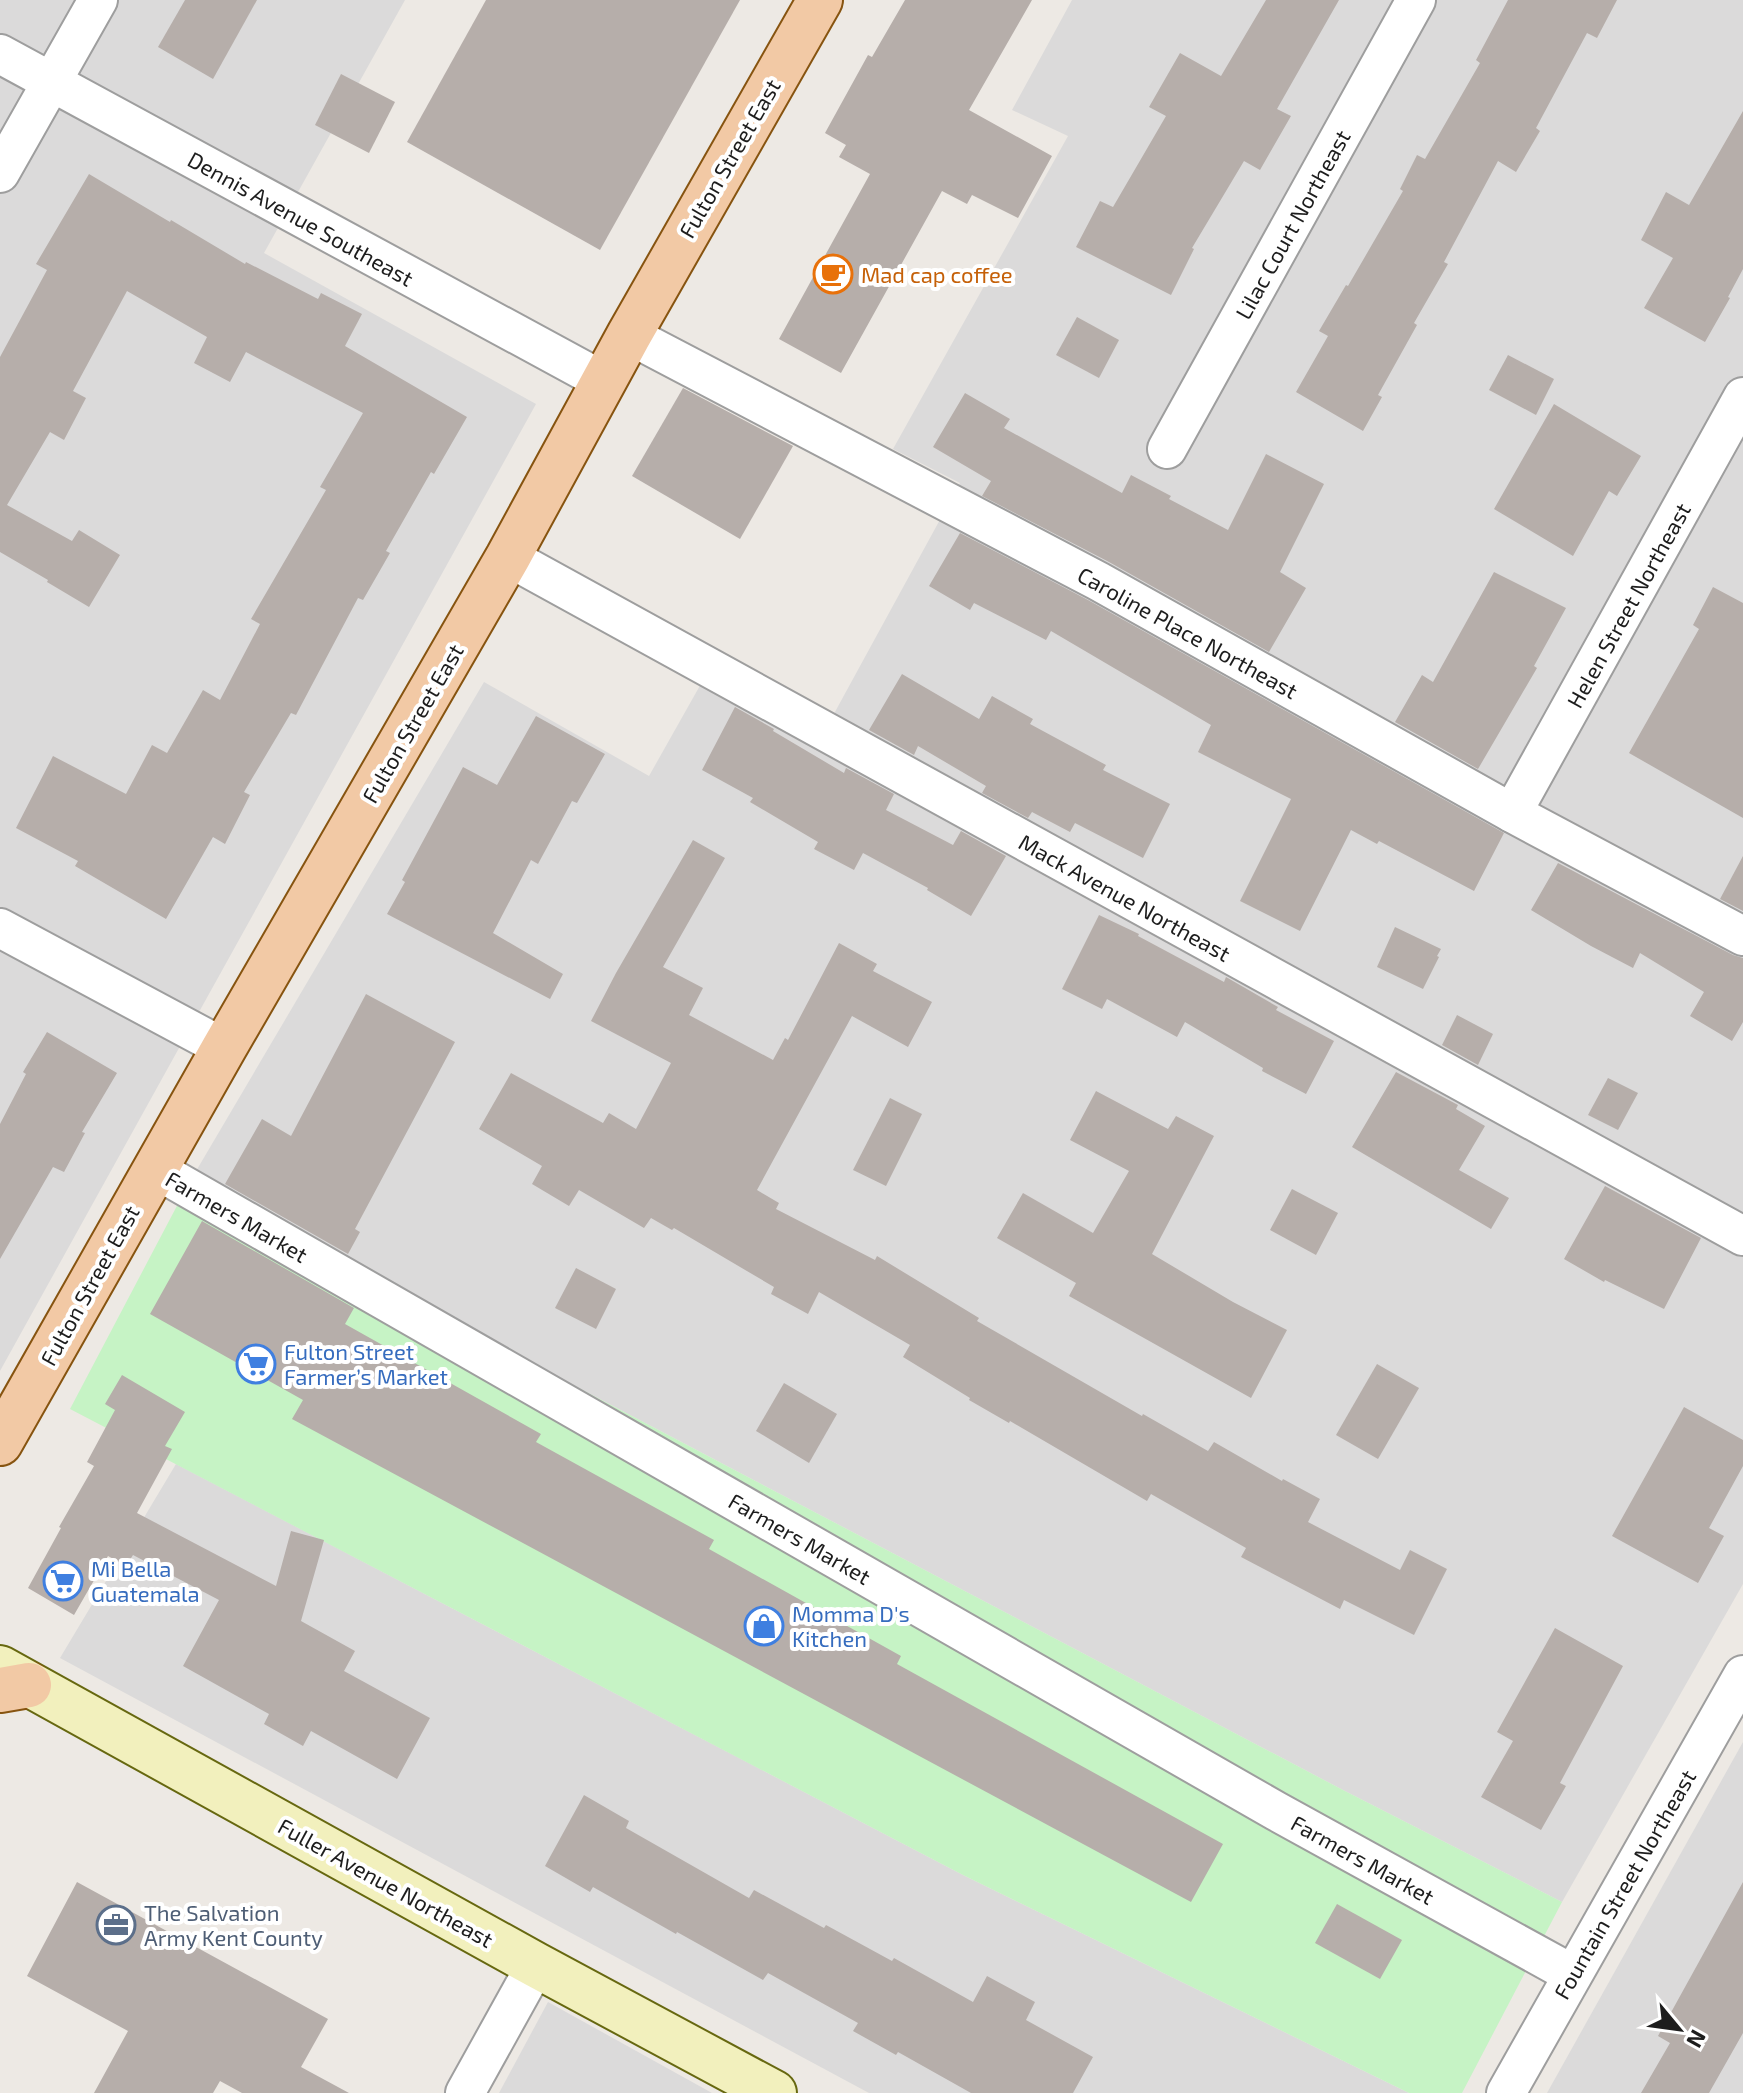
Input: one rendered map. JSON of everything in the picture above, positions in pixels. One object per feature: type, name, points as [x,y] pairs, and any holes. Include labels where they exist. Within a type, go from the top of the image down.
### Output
[{"type":"main road","name":"Fulton Street East","points":[[0,1443],[508,557],[603,381],[820,0]]},
{"type":"main road","name":"Fuller Avenue Northeast","points":[[10,1681],[774,2093]]},
{"type":"street","points":[[0,173],[98,0]]},
{"type":"street","name":"Lilac Court Northeast","points":[[1167,449],[1416,0]]},
{"type":"street","name":"Dennis Avenue Southeast","points":[[0,54],[603,381]]},
{"type":"street","name":"Caroline Place Northeast","points":[[629,335],[1098,581],[1512,813],[1743,936]]},
{"type":"street","name":"Helen Street Northeast","points":[[1512,813],[1743,397]]},
{"type":"street","name":"Mack Avenue Northeast","points":[[508,557],[1743,1236]]},
{"type":"street","points":[[0,928],[224,1048]]},
{"type":"street","name":"Farmers Market","points":[[155,1169],[1262,1803],[1572,1974]]},
{"type":"street","name":"Fountain Street Northeast","points":[[1506,2093],[1743,1675]]},
{"type":"street","points":[[465,2093],[536,1965]]},
{"type":"shaded area","points":[[0,0],[405,0],[264,253],[536,404],[0,1371]]},
{"type":"shaded area","points":[[1072,0],[1743,0],[1743,1584],[1562,1902],[189,1183],[484,682],[649,776],[702,682],[818,743],[960,483],[893,449],[1068,136],[1012,110]]},
{"type":"shaded area","points":[[176,1464],[963,1875],[1409,2093],[869,2093],[60,1658]]},
{"type":"shaded area","points":[[1743,1742],[1743,2093],[1547,2093]]},
{"type":"shaded area","points":[[548,2002],[712,2093],[499,2093]]},
{"type":"green space","points":[[189,1183],[1562,1902],[1462,2093],[1409,2093],[963,1875],[70,1409]]},
{"type":"building","points":[[185,0],[257,0],[213,79],[158,47]]},
{"type":"building","points":[[486,0],[740,0],[600,250],[407,142]]},
{"type":"building","points":[[905,0],[1032,0],[969,110],[1052,156],[1018,218],[972,195],[967,204],[942,191],[841,373],[779,339],[870,174],[839,157],[846,145],[825,133],[868,55],[872,57]]},
{"type":"building","points":[[1266,0],[1339,0],[1277,109],[1291,116],[1260,170],[1244,161],[1192,248],[1171,295],[1076,247],[1100,201],[1113,207],[1166,116],[1149,107],[1180,53],[1221,76]]},
{"type":"building","points":[[1508,0],[1617,0],[1597,38],[1587,33],[1536,128],[1540,131],[1516,172],[1498,161],[1444,262],[1448,264],[1414,323],[1417,325],[1378,395],[1382,397],[1363,431],[1296,392],[1328,336],[1319,331],[1403,191],[1400,189],[1417,155],[1425,159],[1480,63],[1476,60]]},
{"type":"building","points":[[341,74],[395,102],[369,153],[315,125]]},
{"type":"building","points":[[1743,111],[1743,269],[1705,342],[1644,308],[1673,258],[1641,240],[1666,192],[1689,205]]},
{"type":"building","points":[[89,174],[245,264],[318,299],[321,293],[362,314],[345,346],[467,417],[386,551],[390,553],[363,600],[358,598],[296,715],[291,713],[244,792],[250,795],[225,844],[213,837],[166,919],[75,866],[78,861],[16,828],[53,756],[126,794],[152,745],[167,753],[203,690],[220,700],[260,624],[251,619],[326,490],[320,487],[363,413],[246,352],[230,382],[194,363],[207,337],[127,291],[73,391],[86,398],[64,440],[50,432],[7,505],[72,541],[79,530],[120,555],[89,607],[0,552],[0,357],[47,270],[36,264]]},
{"type":"building","points":[[1077,317],[1119,340],[1099,378],[1056,355]]},
{"type":"building","points":[[1508,355],[1554,379],[1536,415],[1489,390]]},
{"type":"building","points":[[683,388],[793,446],[740,539],[632,476]]},
{"type":"building","points":[[965,393],[1010,419],[1004,428],[1122,493],[1131,475],[1228,530],[1266,454],[1324,484],[1280,572],[1306,588],[1269,652],[1109,562],[982,496],[991,481],[933,447]]},
{"type":"building","points":[[1554,404],[1641,456],[1617,496],[1609,491],[1573,556],[1494,509]]},
{"type":"building","points":[[960,533],[1088,600],[1504,833],[1474,891],[1379,841],[1377,844],[1351,830],[1300,931],[1240,901],[1291,799],[1198,752],[1211,725],[1051,631],[1046,640],[974,603],[970,610],[929,586]]},
{"type":"building","points":[[1494,572],[1566,608],[1534,666],[1537,668],[1478,769],[1395,722],[1422,675],[1433,682]]},
{"type":"building","points":[[1713,587],[1743,603],[1743,818],[1629,753],[1699,629],[1693,625]]},
{"type":"building","points":[[902,674],[979,719],[992,696],[1033,719],[1030,724],[1106,765],[1103,770],[1170,804],[1143,858],[1075,823],[1070,832],[1032,812],[1028,818],[982,793],[986,786],[918,746],[914,755],[869,730]]},
{"type":"building","points":[[735,707],[844,773],[846,768],[894,794],[886,810],[953,845],[961,831],[1006,856],[971,916],[928,888],[863,853],[854,870],[814,849],[818,842],[750,802],[753,798],[702,770]]},
{"type":"building","points":[[536,716],[605,754],[577,803],[572,801],[538,864],[531,860],[493,933],[563,974],[550,999],[387,914],[463,767],[497,785]]},
{"type":"building","points":[[693,840],[725,858],[663,967],[703,988],[689,1015],[773,1060],[785,1038],[788,1040],[839,943],[877,964],[873,971],[932,1002],[908,1047],[852,1016],[757,1190],[779,1203],[776,1209],[875,1260],[877,1256],[979,1318],[977,1321],[1142,1416],[1208,1451],[1214,1442],[1320,1499],[1308,1522],[1400,1570],[1410,1550],[1447,1569],[1414,1635],[1344,1600],[1340,1609],[1241,1557],[1246,1548],[1151,1494],[1147,1501],[969,1400],[903,1357],[910,1345],[819,1292],[808,1314],[771,1294],[774,1287],[674,1228],[672,1230],[651,1218],[644,1228],[579,1190],[569,1206],[532,1184],[542,1166],[479,1129],[511,1073],[603,1123],[609,1113],[636,1129],[671,1063],[591,1021]]},
{"type":"building","points":[[1743,856],[1743,911],[1720,899]]},
{"type":"building","points":[[1558,863],[1743,958],[1743,1022],[1732,1041],[1690,1016],[1704,992],[1640,953],[1633,968],[1531,910]]},
{"type":"building","points":[[1099,915],[1224,982],[1226,977],[1278,1007],[1276,1010],[1334,1041],[1306,1094],[1262,1071],[1263,1068],[1185,1022],[1177,1037],[1107,999],[1102,1009],[1062,989]]},
{"type":"building","points":[[1395,927],[1441,949],[1423,989],[1377,967]]},
{"type":"building","points":[[366,994],[455,1042],[355,1229],[360,1232],[348,1254],[225,1184],[262,1119],[291,1136]]},
{"type":"building","points":[[1457,1015],[1493,1034],[1478,1065],[1442,1045]]},
{"type":"building","points":[[47,1032],[117,1073],[82,1132],[85,1133],[64,1172],[53,1167],[0,1259],[0,1124],[26,1074],[23,1072]]},
{"type":"building","points":[[1396,1072],[1458,1105],[1456,1109],[1485,1126],[1459,1170],[1509,1198],[1491,1229],[1352,1147]]},
{"type":"building","points":[[1608,1078],[1638,1093],[1618,1130],[1588,1115]]},
{"type":"building","points":[[1096,1091],[1168,1129],[1176,1116],[1214,1136],[1152,1254],[1287,1330],[1251,1398],[1069,1296],[1076,1283],[997,1238],[1023,1193],[1093,1233],[1129,1171],[1070,1140]]},
{"type":"building","points":[[890,1098],[922,1114],[886,1186],[853,1170]]},
{"type":"building","points":[[1605,1186],[1701,1238],[1664,1309],[1604,1282],[1564,1259]]},
{"type":"building","points":[[1292,1189],[1338,1213],[1316,1255],[1270,1230]]},
{"type":"building","points":[[202,1221],[354,1308],[345,1324],[541,1434],[536,1442],[714,1540],[709,1549],[901,1656],[897,1664],[1223,1844],[1191,1902],[292,1419],[303,1400],[150,1314]]},
{"type":"building","points":[[576,1268],[616,1289],[596,1329],[555,1308]]},
{"type":"building","points":[[1377,1364],[1419,1388],[1378,1459],[1336,1435]]},
{"type":"building","points":[[122,1375],[185,1412],[165,1446],[172,1449],[137,1513],[276,1586],[291,1531],[324,1540],[301,1621],[355,1651],[344,1671],[430,1718],[397,1779],[311,1731],[303,1746],[264,1724],[269,1714],[183,1666],[219,1600],[133,1555],[126,1566],[108,1556],[74,1615],[28,1588],[94,1466],[87,1462],[115,1410],[105,1404]]},
{"type":"building","points":[[784,1383],[837,1414],[809,1463],[756,1431]]},
{"type":"building","points":[[1684,1407],[1743,1440],[1743,1466],[1709,1528],[1724,1536],[1698,1583],[1612,1536]]},
{"type":"building","points":[[1555,1628],[1623,1666],[1560,1783],[1566,1786],[1541,1830],[1481,1797],[1513,1741],[1497,1732]]},
{"type":"building","points":[[584,1795],[629,1821],[626,1828],[749,1898],[754,1890],[824,1928],[826,1925],[892,1961],[894,1958],[973,2002],[987,1976],[1035,2002],[1026,2020],[1093,2057],[1073,2093],[971,2093],[853,2031],[858,2023],[768,1973],[763,1980],[593,1887],[590,1892],[545,1866]]},
{"type":"building","points":[[77,1882],[328,2019],[301,2067],[349,2093],[242,2093],[220,2081],[213,2093],[94,2093],[128,2031],[27,1976]]},
{"type":"building","points":[[1743,1882],[1743,2033],[1709,2093],[1641,2093],[1670,2043],[1658,2036]]},
{"type":"building","points":[[1337,1904],[1402,1940],[1380,1979],[1315,1943]]},
{"type":"place","name":"Mad cap coffee","points":[[833,274]]},
{"type":"place","name":"Fulton Street Farmer’s Market","points":[[256,1364]]},
{"type":"place","name":"Mi Bella Guatemala","points":[[63,1581]]},
{"type":"place","name":"Momma D's Kitchen","points":[[764,1626]]},
{"type":"place","name":"The Salvation Army Kent County","points":[[116,1925]]}]
